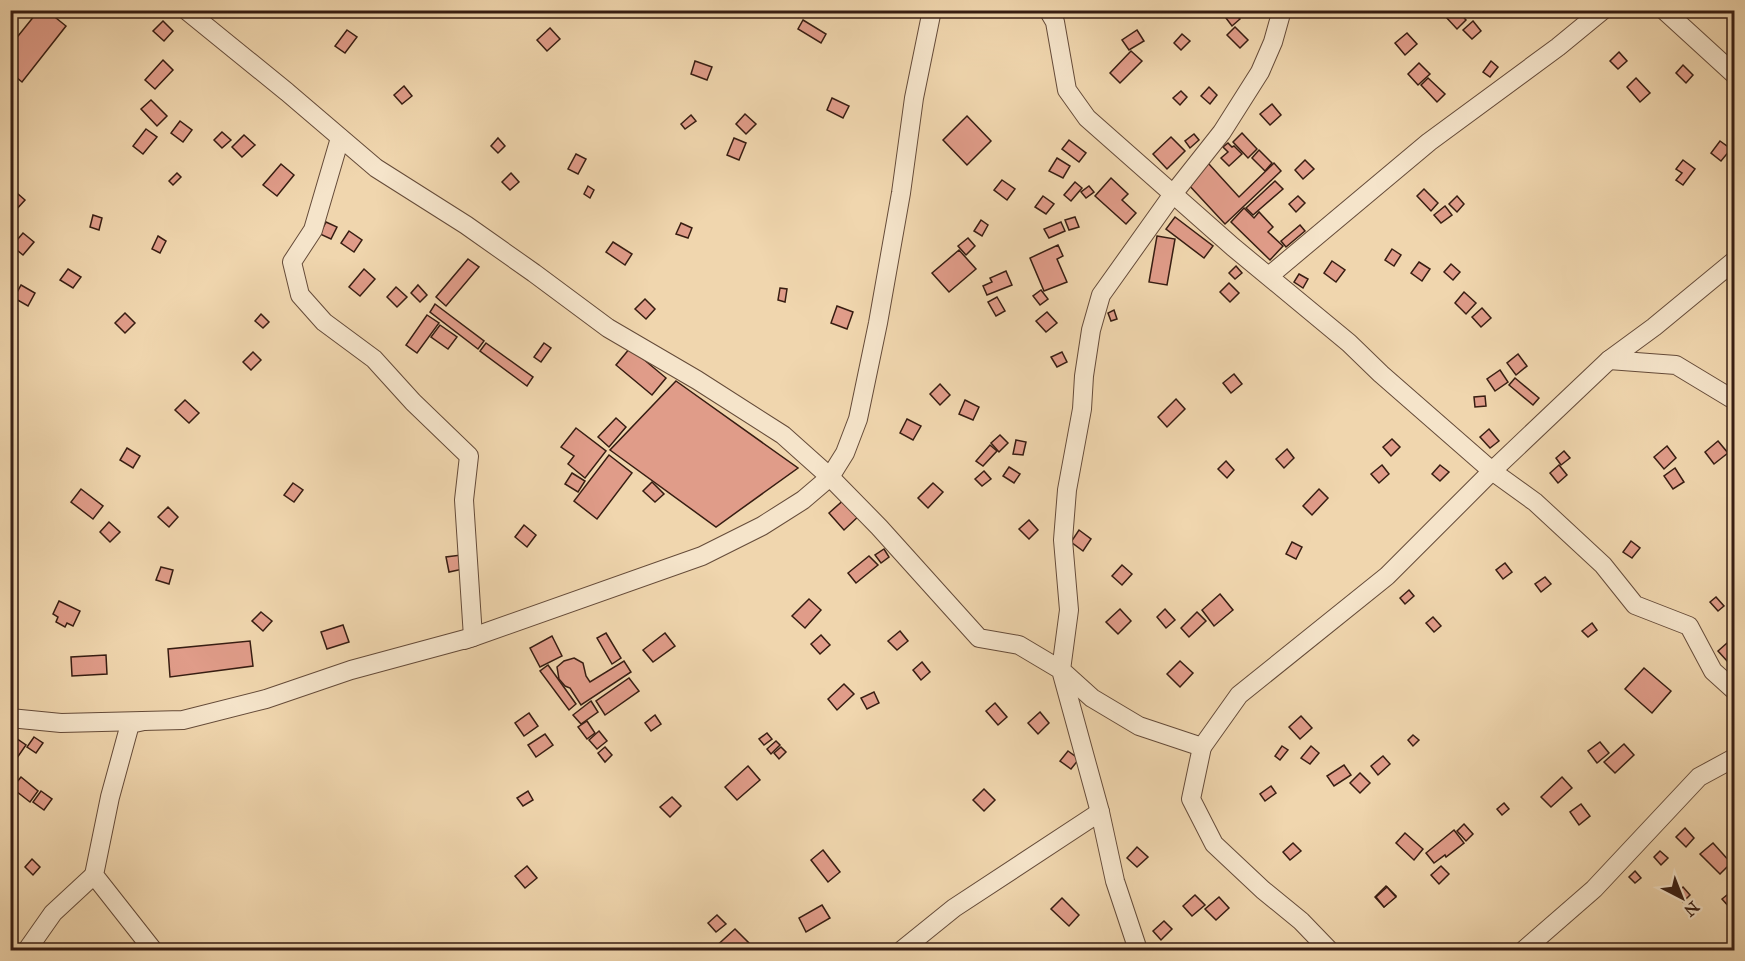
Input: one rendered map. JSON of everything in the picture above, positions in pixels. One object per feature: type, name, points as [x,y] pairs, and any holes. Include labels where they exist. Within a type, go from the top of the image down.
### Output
[{"type":"street","points":[[186,10],[376,168],[466,225],[608,328],[697,380],[783,435],[830,477],[979,638],[1019,645],[1062,670],[1092,698],[1139,726],[1202,747]]},
{"type":"street","points":[[27,951],[52,913],[94,875],[110,796],[130,724],[360,678],[702,556],[762,526],[803,500],[830,477],[845,453],[858,418],[878,323],[901,193],[914,98],[932,10]]},
{"type":"street","points":[[1048,10],[1055,22],[1067,90],[1087,118],[1492,471],[1535,502],[1594,558],[1635,605],[1689,626],[1713,671],[1734,690]]},
{"type":"street","points":[[1138,951],[1114,881],[1100,812],[1062,670],[1069,610],[1063,540],[1066,500],[1082,409],[1091,330],[1101,296],[1173,194],[1222,132],[1260,72],[1273,42],[1282,10]]},
{"type":"street","points":[[1269,276],[1429,142],[1558,47],[1603,10]]},
{"type":"street","points":[[1664,10],[1734,74]]},
{"type":"street","points":[[340,138],[313,230],[292,262],[300,295],[324,322],[374,359],[413,402],[469,456],[464,500],[473,637]]},
{"type":"street","points":[[1329,951],[1301,921],[1263,890],[1214,844],[1191,799],[1202,747],[1239,694],[1388,576],[1492,471],[1609,360],[1654,327],[1734,261]]},
{"type":"street","points":[[1609,360],[1676,365],[1734,400]]},
{"type":"street","points":[[10,718],[61,723],[183,720],[266,699],[351,670],[473,637]]},
{"type":"street","points":[[1524,951],[1593,889],[1699,777],[1734,758]]},
{"type":"street","points":[[902,951],[954,908],[1100,812]]},
{"type":"street","points":[[94,875],[153,951]]},
{"type":"building","points":[[39,10],[46,10],[66,26],[22,82],[10,72],[10,46]]},
{"type":"building","points":[[1451,10],[1457,10],[1466,20],[1457,29],[1445,16]]},
{"type":"building","points":[[1233,11],[1240,19],[1232,26],[1226,18]]},
{"type":"building","points":[[803,20],[826,34],[821,43],[798,29]]},
{"type":"building","points":[[163,21],[173,31],[164,41],[153,31]]},
{"type":"building","points":[[1473,21],[1481,31],[1472,39],[1463,30]]},
{"type":"building","points":[[1235,27],[1248,40],[1240,48],[1227,35]]},
{"type":"building","points":[[550,28],[560,39],[547,51],[537,40]]},
{"type":"building","points":[[347,30],[357,37],[345,53],[335,46]]},
{"type":"building","points":[[1137,30],[1144,41],[1129,50],[1122,40]]},
{"type":"building","points":[[1407,33],[1417,44],[1405,55],[1395,43]]},
{"type":"building","points":[[1182,34],[1190,41],[1181,50],[1174,43]]},
{"type":"building","points":[[1131,51],[1142,61],[1120,83],[1110,73]]},
{"type":"building","points":[[1619,52],[1627,61],[1618,69],[1610,61]]},
{"type":"building","points":[[163,60],[173,70],[155,89],[145,80]]},
{"type":"building","points":[[695,61],[712,67],[707,80],[691,74]]},
{"type":"building","points":[[1491,61],[1498,67],[1490,77],[1483,72]]},
{"type":"building","points":[[1419,63],[1430,74],[1418,85],[1408,74]]},
{"type":"building","points":[[1683,65],[1693,75],[1686,83],[1676,73]]},
{"type":"building","points":[[1428,78],[1445,94],[1437,102],[1421,85]]},
{"type":"building","points":[[1636,78],[1650,93],[1640,102],[1627,87]]},
{"type":"building","points":[[404,86],[412,96],[402,104],[394,95]]},
{"type":"building","points":[[1209,87],[1217,95],[1210,104],[1201,96]]},
{"type":"building","points":[[1181,91],[1187,97],[1180,105],[1173,98]]},
{"type":"building","points":[[832,98],[849,106],[843,118],[827,110]]},
{"type":"building","points":[[151,100],[167,116],[157,126],[141,109]]},
{"type":"building","points":[[1272,104],[1281,115],[1270,125],[1260,114]]},
{"type":"building","points":[[745,114],[756,124],[746,134],[736,124]]},
{"type":"building","points":[[691,115],[696,121],[685,129],[681,124]]},
{"type":"building","points":[[967,116],[991,141],[967,165],[943,140]]},
{"type":"building","points":[[180,121],[192,130],[183,142],[171,133]]},
{"type":"building","points":[[146,129],[157,137],[143,154],[133,146]]},
{"type":"building","points":[[222,132],[231,140],[222,148],[214,140]]},
{"type":"building","points":[[1242,133],[1257,149],[1248,158],[1233,142]]},
{"type":"building","points":[[1194,134],[1199,140],[1190,148],[1185,141]]},
{"type":"building","points":[[244,135],[255,145],[242,157],[232,147]]},
{"type":"building","points":[[1171,137],[1185,151],[1167,169],[1153,154]]},
{"type":"building","points":[[498,138],[505,146],[498,153],[491,146]]},
{"type":"building","points":[[734,138],[746,143],[739,160],[727,155]]},
{"type":"building","points":[[1069,140],[1086,153],[1079,162],[1062,149]]},
{"type":"building","points":[[1720,141],[1731,149],[1721,161],[1711,153]]},
{"type":"building","points":[[1228,143],[1242,154],[1229,166],[1221,158],[1228,152],[1223,147]]},
{"type":"building","points":[[1259,150],[1272,163],[1265,171],[1252,158]]},
{"type":"building","points":[[576,154],[586,159],[578,174],[568,169]]},
{"type":"building","points":[[1057,158],[1070,166],[1063,178],[1049,171]]},
{"type":"building","points":[[1305,160],[1314,169],[1303,179],[1295,170]]},
{"type":"building","points":[[1683,160],[1695,169],[1683,185],[1676,180],[1682,173],[1676,169]]},
{"type":"building","points":[[1208,163],[1239,197],[1274,163],[1281,171],[1225,224],[1187,183]]},
{"type":"building","points":[[281,164],[294,175],[277,196],[263,185]]},
{"type":"building","points":[[177,173],[181,177],[173,185],[169,181]]},
{"type":"building","points":[[511,173],[519,182],[510,190],[502,182]]},
{"type":"building","points":[[1111,178],[1128,194],[1122,200],[1136,213],[1126,224],[1095,196]]},
{"type":"building","points":[[1002,180],[1015,189],[1007,200],[994,190]]},
{"type":"building","points":[[1275,181],[1283,189],[1253,215],[1246,208]]},
{"type":"building","points":[[1075,182],[1082,188],[1071,201],[1064,195]]},
{"type":"building","points":[[588,186],[594,190],[590,198],[584,194]]},
{"type":"building","points":[[1089,186],[1094,192],[1086,198],[1081,192]]},
{"type":"building","points":[[10,187],[25,200],[15,211],[10,206]]},
{"type":"building","points":[[1424,189],[1438,203],[1431,211],[1417,196]]},
{"type":"building","points":[[1043,196],[1054,204],[1046,214],[1035,207]]},
{"type":"building","points":[[1298,196],[1305,203],[1296,212],[1289,204]]},
{"type":"building","points":[[1457,196],[1464,204],[1457,212],[1449,204]]},
{"type":"building","points":[[1445,206],[1452,215],[1441,223],[1434,215]]},
{"type":"building","points":[[1244,208],[1254,218],[1259,212],[1273,227],[1268,232],[1283,246],[1270,260],[1231,222]]},
{"type":"building","points":[[93,215],[102,218],[99,230],[90,227]]},
{"type":"building","points":[[1075,217],[1079,227],[1069,230],[1065,220]]},
{"type":"building","points":[[1175,217],[1213,246],[1204,258],[1166,229]]},
{"type":"building","points":[[981,220],[988,225],[982,236],[974,231]]},
{"type":"building","points":[[326,222],[337,227],[331,239],[320,234]]},
{"type":"building","points":[[1061,222],[1065,231],[1049,238],[1044,229]]},
{"type":"building","points":[[681,223],[692,228],[688,238],[676,234]]},
{"type":"building","points":[[1300,225],[1305,231],[1286,247],[1281,241]]},
{"type":"building","points":[[349,231],[362,240],[354,252],[341,243]]},
{"type":"building","points":[[23,233],[34,242],[23,255],[12,246]]},
{"type":"building","points":[[158,236],[166,241],[160,253],[152,249]]},
{"type":"building","points":[[1157,236],[1175,239],[1167,285],[1149,282]]},
{"type":"building","points":[[968,238],[975,246],[966,255],[958,246]]},
{"type":"building","points":[[613,242],[632,254],[625,265],[606,252]]},
{"type":"building","points":[[1058,245],[1063,256],[1057,259],[1067,282],[1044,291],[1030,258]]},
{"type":"building","points":[[1392,249],[1401,255],[1394,266],[1385,260]]},
{"type":"building","points":[[959,250],[976,269],[949,292],[932,273]]},
{"type":"building","points":[[468,259],[479,267],[446,306],[436,297]]},
{"type":"building","points":[[1332,261],[1345,270],[1336,282],[1324,273]]},
{"type":"building","points":[[1419,262],[1430,269],[1422,281],[1411,273]]},
{"type":"building","points":[[1451,264],[1460,272],[1453,280],[1444,272]]},
{"type":"building","points":[[1236,266],[1242,273],[1235,279],[1229,273]]},
{"type":"building","points":[[68,269],[81,277],[73,288],[60,280]]},
{"type":"building","points":[[364,269],[375,279],[360,296],[349,287]]},
{"type":"building","points":[[1006,271],[1012,285],[987,295],[983,286],[992,282],[990,278]]},
{"type":"building","points":[[1299,274],[1308,279],[1303,288],[1294,282]]},
{"type":"building","points":[[1229,283],[1239,293],[1230,302],[1220,292]]},
{"type":"building","points":[[21,285],[35,293],[28,306],[14,298]]},
{"type":"building","points":[[418,285],[427,295],[420,302],[411,293]]},
{"type":"building","points":[[396,287],[407,297],[397,307],[387,297]]},
{"type":"building","points":[[780,288],[787,289],[785,302],[778,300]]},
{"type":"building","points":[[1041,290],[1048,299],[1040,305],[1033,296]]},
{"type":"building","points":[[1464,292],[1476,303],[1466,314],[1455,303]]},
{"type":"building","points":[[997,297],[1005,311],[996,316],[988,302]]},
{"type":"building","points":[[645,299],[655,309],[646,319],[635,309]]},
{"type":"building","points":[[435,304],[484,341],[478,349],[430,312]]},
{"type":"building","points":[[837,306],[853,312],[847,329],[831,323]]},
{"type":"building","points":[[1482,308],[1491,318],[1481,327],[1472,317]]},
{"type":"building","points":[[1114,310],[1117,319],[1111,321],[1108,313]]},
{"type":"building","points":[[1047,312],[1057,323],[1046,332],[1036,321]]},
{"type":"building","points":[[125,313],[135,323],[125,333],[115,323]]},
{"type":"building","points":[[261,314],[269,322],[263,328],[255,321]]},
{"type":"building","points":[[427,315],[439,323],[417,353],[406,345]]},
{"type":"building","points":[[440,325],[457,337],[448,349],[431,337]]},
{"type":"building","points":[[486,343],[533,377],[527,386],[480,351]]},
{"type":"building","points":[[544,343],[551,348],[541,362],[534,357]]},
{"type":"building","points":[[630,348],[666,378],[652,395],[616,365]]},
{"type":"building","points":[[253,352],[261,360],[251,370],[243,362]]},
{"type":"building","points":[[1062,352],[1067,362],[1057,367],[1051,357]]},
{"type":"building","points":[[1518,354],[1527,366],[1516,375],[1507,363]]},
{"type":"building","points":[[1500,370],[1508,382],[1495,391],[1487,379]]},
{"type":"building","points":[[1234,374],[1242,384],[1231,393],[1223,383]]},
{"type":"building","points":[[1515,378],[1539,398],[1533,405],[1509,385]]},
{"type":"building","points":[[676,381],[798,468],[716,527],[610,450]]},
{"type":"building","points":[[940,384],[950,395],[940,405],[930,394]]},
{"type":"building","points":[[1485,396],[1486,406],[1475,407],[1474,397]]},
{"type":"building","points":[[1176,399],[1185,409],[1167,427],[1158,417]]},
{"type":"building","points":[[185,400],[199,413],[189,423],[175,410]]},
{"type":"building","points":[[965,400],[979,407],[973,420],[959,414]]},
{"type":"building","points":[[616,418],[626,427],[609,447],[598,437]]},
{"type":"building","points":[[907,419],[921,426],[913,440],[900,433]]},
{"type":"building","points":[[576,428],[606,451],[585,478],[568,464],[574,456],[561,447]]},
{"type":"building","points":[[1489,429],[1499,441],[1490,448],[1480,437]]},
{"type":"building","points":[[1000,435],[1008,443],[999,452],[991,443]]},
{"type":"building","points":[[1392,439],[1400,447],[1391,456],[1383,447]]},
{"type":"building","points":[[1016,440],[1026,442],[1023,455],[1013,454]]},
{"type":"building","points":[[1718,441],[1728,453],[1714,464],[1705,452]]},
{"type":"building","points":[[990,445],[997,451],[983,466],[976,461]]},
{"type":"building","points":[[1667,446],[1676,458],[1664,469],[1654,457]]},
{"type":"building","points":[[127,448],[140,456],[133,468],[120,460]]},
{"type":"building","points":[[1287,449],[1294,458],[1284,468],[1276,459]]},
{"type":"building","points":[[1564,451],[1570,458],[1561,465],[1556,458]]},
{"type":"building","points":[[609,455],[632,473],[597,519],[574,501]]},
{"type":"building","points":[[1226,461],[1234,470],[1227,478],[1218,469]]},
{"type":"building","points":[[1382,465],[1389,474],[1379,483],[1371,474]]},
{"type":"building","points":[[1440,465],[1449,472],[1440,481],[1432,474]]},
{"type":"building","points":[[1559,465],[1567,475],[1558,483],[1550,473]]},
{"type":"building","points":[[1009,467],[1020,474],[1014,483],[1003,476]]},
{"type":"building","points":[[1675,468],[1684,482],[1673,489],[1664,476]]},
{"type":"building","points":[[984,471],[991,479],[982,486],[975,479]]},
{"type":"building","points":[[572,473],[585,481],[578,492],[565,484]]},
{"type":"building","points":[[652,482],[664,494],[655,502],[643,491]]},
{"type":"building","points":[[293,483],[303,490],[294,502],[284,495]]},
{"type":"building","points":[[933,483],[943,492],[928,508],[918,498]]},
{"type":"building","points":[[81,489],[103,506],[93,519],[71,502]]},
{"type":"building","points":[[1319,489],[1328,498],[1312,515],[1303,506]]},
{"type":"building","points":[[847,497],[862,513],[844,530],[829,513]]},
{"type":"building","points":[[168,507],[178,517],[169,527],[158,517]]},
{"type":"building","points":[[1029,520],[1038,530],[1029,539],[1019,529]]},
{"type":"building","points":[[109,522],[120,532],[110,542],[100,532]]},
{"type":"building","points":[[524,525],[536,535],[527,547],[515,537]]},
{"type":"building","points":[[1079,530],[1091,539],[1083,551],[1071,542]]},
{"type":"building","points":[[1631,541],[1640,548],[1632,558],[1623,552]]},
{"type":"building","points":[[1292,542],[1302,547],[1296,559],[1286,554]]},
{"type":"building","points":[[884,549],[889,557],[881,563],[875,555]]},
{"type":"building","points":[[461,555],[463,569],[449,572],[446,557]]},
{"type":"building","points":[[869,556],[878,565],[856,583],[848,573]]},
{"type":"building","points":[[1505,563],[1512,572],[1503,579],[1496,570]]},
{"type":"building","points":[[1122,565],[1132,574],[1122,585],[1112,576]]},
{"type":"building","points":[[161,567],[173,570],[169,584],[156,580]]},
{"type":"building","points":[[1545,577],[1551,584],[1541,592],[1535,584]]},
{"type":"building","points":[[1409,590],[1414,596],[1405,604],[1400,598]]},
{"type":"building","points":[[1220,594],[1233,610],[1214,626],[1202,610]]},
{"type":"building","points":[[1716,597],[1724,606],[1718,611],[1710,602]]},
{"type":"building","points":[[809,599],[821,610],[805,628],[792,616]]},
{"type":"building","points":[[59,601],[80,611],[73,626],[67,623],[65,627],[56,622],[58,617],[53,614]]},
{"type":"building","points":[[1120,609],[1131,621],[1118,634],[1106,622]]},
{"type":"building","points":[[1165,609],[1175,620],[1166,628],[1157,617]]},
{"type":"building","points":[[261,612],[272,621],[263,631],[252,621]]},
{"type":"building","points":[[1197,612],[1206,621],[1189,637],[1181,628]]},
{"type":"building","points":[[1433,617],[1441,626],[1434,632],[1426,623]]},
{"type":"building","points":[[1592,623],[1597,630],[1588,637],[1582,631]]},
{"type":"building","points":[[343,625],[349,642],[327,649],[321,632]]},
{"type":"building","points":[[900,631],[908,641],[897,650],[888,641]]},
{"type":"building","points":[[606,633],[621,658],[612,664],[597,638]]},
{"type":"building","points":[[665,633],[675,646],[653,662],[643,650]]},
{"type":"building","points":[[821,635],[830,645],[820,654],[811,644]]},
{"type":"building","points":[[552,636],[562,656],[540,667],[530,648]]},
{"type":"building","points":[[250,641],[253,666],[170,677],[168,649]]},
{"type":"building","points":[[1727,643],[1734,654],[1727,661],[1718,651]]},
{"type":"building","points":[[106,655],[107,674],[72,676],[71,657]]},
{"type":"building","points":[[574,658],[583,663],[590,682],[624,661],[631,672],[581,705],[570,688],[559,679],[557,667],[564,661]]},
{"type":"building","points":[[1180,661],[1193,673],[1180,687],[1167,674]]},
{"type":"building","points":[[922,662],[930,672],[921,680],[913,670]]},
{"type":"building","points":[[548,665],[576,704],[569,710],[540,671]]},
{"type":"building","points":[[1644,668],[1671,691],[1652,713],[1625,689]]},
{"type":"building","points":[[629,678],[639,691],[605,715],[596,701]]},
{"type":"building","points":[[844,684],[854,694],[837,710],[828,699]]},
{"type":"building","points":[[874,692],[879,703],[867,709],[861,698]]},
{"type":"building","points":[[591,701],[598,712],[581,724],[573,715]]},
{"type":"building","points":[[995,703],[1007,717],[998,725],[986,711]]},
{"type":"building","points":[[1040,712],[1049,723],[1038,734],[1028,723]]},
{"type":"building","points":[[529,713],[538,726],[524,736],[515,723]]},
{"type":"building","points":[[655,715],[661,724],[651,731],[645,723]]},
{"type":"building","points":[[1301,716],[1312,728],[1300,739],[1289,727]]},
{"type":"building","points":[[587,721],[595,733],[587,739],[578,727]]},
{"type":"building","points":[[599,731],[607,741],[597,749],[589,740]]},
{"type":"building","points":[[767,733],[772,739],[764,745],[759,739]]},
{"type":"building","points":[[10,734],[26,745],[10,768]]},
{"type":"building","points":[[545,734],[553,745],[536,757],[528,745]]},
{"type":"building","points":[[1413,735],[1419,740],[1413,746],[1408,740]]},
{"type":"building","points":[[34,737],[43,743],[36,753],[27,747]]},
{"type":"building","points":[[776,741],[780,745],[771,754],[767,749]]},
{"type":"building","points":[[1600,742],[1609,753],[1597,763],[1588,751]]},
{"type":"building","points":[[1624,744],[1634,755],[1615,773],[1604,762]]},
{"type":"building","points":[[1282,746],[1288,750],[1280,760],[1275,756]]},
{"type":"building","points":[[1311,746],[1319,753],[1310,764],[1301,758]]},
{"type":"building","points":[[605,747],[612,755],[605,762],[598,753]]},
{"type":"building","points":[[781,747],[786,752],[779,759],[774,753]]},
{"type":"building","points":[[1068,751],[1079,759],[1071,769],[1060,761]]},
{"type":"building","points":[[1383,756],[1390,764],[1378,775],[1371,766]]},
{"type":"building","points":[[1344,765],[1351,775],[1334,786],[1327,776]]},
{"type":"building","points":[[748,766],[760,780],[737,800],[725,787]]},
{"type":"building","points":[[1360,773],[1370,783],[1360,793],[1350,783]]},
{"type":"building","points":[[21,777],[38,791],[30,802],[12,788]]},
{"type":"building","points":[[1562,777],[1572,788],[1551,807],[1541,797]]},
{"type":"building","points":[[1271,786],[1276,793],[1265,801],[1260,794]]},
{"type":"building","points":[[984,789],[995,800],[984,811],[973,800]]},
{"type":"building","points":[[41,791],[52,799],[44,810],[33,802]]},
{"type":"building","points":[[528,791],[533,800],[523,806],[517,798]]},
{"type":"building","points":[[672,797],[681,806],[670,817],[660,807]]},
{"type":"building","points":[[1504,803],[1509,809],[1502,815],[1497,809]]},
{"type":"building","points":[[1581,804],[1590,816],[1579,825],[1570,812]]},
{"type":"building","points":[[1464,824],[1473,834],[1466,841],[1457,831]]},
{"type":"building","points":[[1685,828],[1694,838],[1686,847],[1676,837]]},
{"type":"building","points":[[1454,830],[1464,843],[1434,863],[1426,853]]},
{"type":"building","points":[[1405,833],[1423,849],[1414,860],[1396,843]]},
{"type":"building","points":[[1293,843],[1301,851],[1290,860],[1283,852]]},
{"type":"building","points":[[1713,843],[1731,863],[1720,874],[1700,854]]},
{"type":"building","points":[[1137,847],[1148,857],[1137,867],[1127,858]]},
{"type":"building","points":[[823,850],[840,872],[828,882],[811,860]]},
{"type":"building","points":[[1660,851],[1668,858],[1661,865],[1654,857]]},
{"type":"building","points":[[32,859],[40,867],[33,875],[25,867]]},
{"type":"building","points":[[527,866],[537,878],[525,888],[515,876]]},
{"type":"building","points":[[1441,866],[1449,874],[1439,884],[1431,875]]},
{"type":"building","points":[[1635,871],[1641,878],[1635,883],[1629,877]]},
{"type":"building","points":[[1386,886],[1396,896],[1384,907],[1375,897]]},
{"type":"building","points":[[1387,887],[1396,897],[1384,907],[1376,897]]},
{"type":"building","points":[[1683,887],[1690,895],[1683,902],[1676,894]]},
{"type":"building","points":[[1732,891],[1734,904],[1730,908],[1722,899]]},
{"type":"building","points":[[1195,895],[1205,905],[1192,916],[1183,906]]},
{"type":"building","points":[[1219,897],[1229,908],[1216,920],[1205,909]]},
{"type":"building","points":[[1062,898],[1079,915],[1069,926],[1051,909]]},
{"type":"building","points":[[822,905],[830,918],[806,932],[799,918]]},
{"type":"building","points":[[717,915],[726,924],[716,932],[708,923]]},
{"type":"building","points":[[1164,921],[1172,929],[1161,940],[1153,931]]},
{"type":"building","points":[[735,929],[749,943],[741,950],[712,950]]}]
